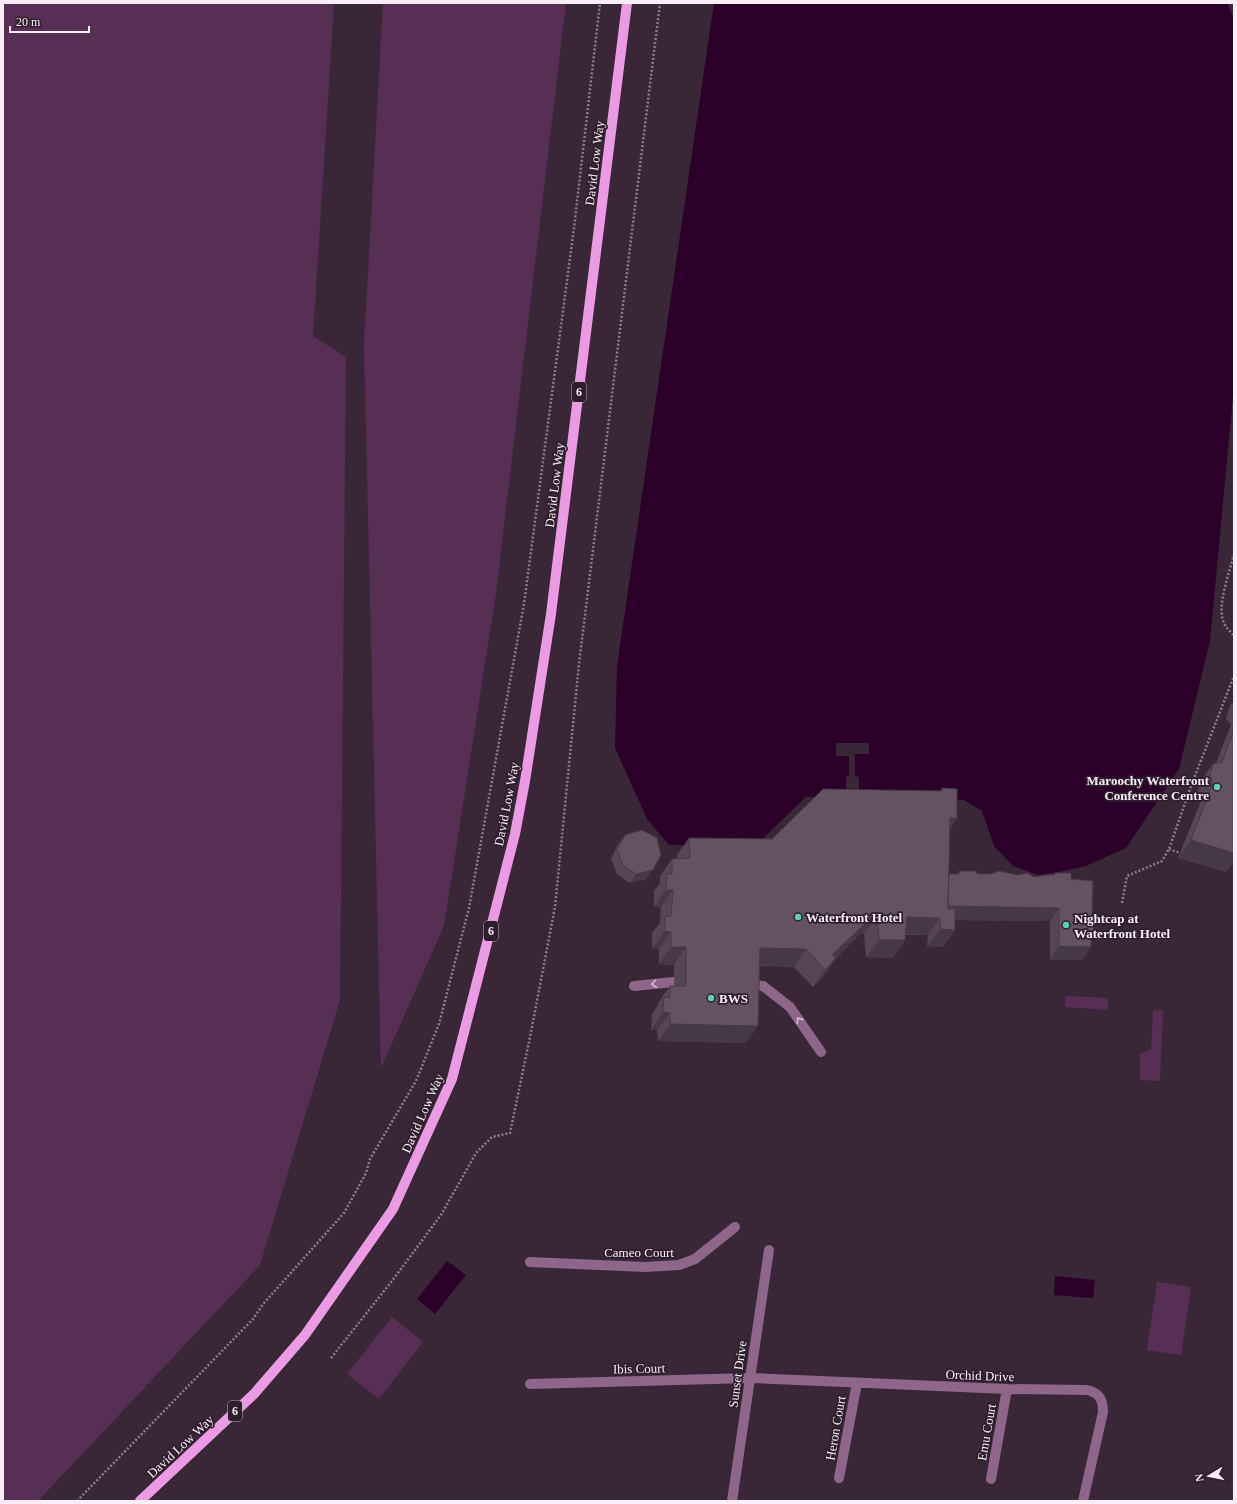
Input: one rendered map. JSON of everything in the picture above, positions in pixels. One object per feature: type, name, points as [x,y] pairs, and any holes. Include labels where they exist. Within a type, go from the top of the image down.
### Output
[{"type":"main road","name":"David Low Way","points":[[140,1501],[254,1394],[305,1335],[393,1209],[452,1079],[515,834],[525,781],[551,614],[626,3]]},
{"type":"street","points":[[634,986],[674,982]]},
{"type":"street","points":[[747,984],[763,986],[790,1007],[821,1052]]},
{"type":"street","name":"Cameo Court","points":[[530,1262],[645,1267],[679,1265],[695,1259],[734,1226]]},
{"type":"street","name":"Sunset Drive","points":[[732,1501],[769,1250]]},
{"type":"street","name":"Orchid Drive","points":[[750,1378],[1007,1389],[1078,1389],[1094,1392],[1099,1396],[1103,1403],[1102,1422],[1084,1501]]},
{"type":"street","name":"Ibis Court","points":[[530,1384],[750,1378]]},
{"type":"street","name":"Heron Court","points":[[839,1478],[856,1383]]},
{"type":"street","name":"Emu Court","points":[[991,1479],[1007,1389]]},
{"type":"path","points":[[77,1501],[253,1319],[264,1303],[344,1213],[366,1173],[370,1159],[416,1080],[439,1024],[469,908],[524,604],[574,228],[600,3]]},
{"type":"path","points":[[331,1358],[392,1281],[441,1215],[476,1153],[492,1137],[510,1133],[555,907],[560,843],[579,664],[660,3]]},
{"type":"path","points":[[1234,554],[1223,598],[1222,611],[1224,624],[1234,636]]},
{"type":"path","points":[[1122,903],[1127,876],[1162,861],[1169,849],[1191,786],[1234,676]]},
{"type":"path","points":[[1169,849],[1180,853]]},
{"type":"shaded area","points":[[3,3],[334,3],[313,336],[346,357],[340,1000],[260,1265],[38,1501],[3,1501]]},
{"type":"shaded area","points":[[383,3],[566,3],[496,593],[444,926],[381,1068],[364,345]]},
{"type":"shaded area","points":[[714,3],[1227,3],[1234,18],[1234,385],[1210,641],[1179,769],[1126,848],[1086,866],[1038,875],[1013,866],[994,846],[982,811],[964,800],[806,797],[755,846],[669,845],[647,819],[615,748],[617,666]]},
{"type":"shaded area","points":[[1065,996],[1108,998],[1108,1010],[1065,1007]]},
{"type":"shaded area","points":[[1163,1010],[1160,1081],[1140,1080],[1140,1054],[1151,1049],[1153,1011]]},
{"type":"shaded area","points":[[447,1261],[466,1275],[435,1314],[417,1299]]},
{"type":"shaded area","points":[[1055,1276],[1095,1280],[1093,1298],[1054,1295]]},
{"type":"shaded area","points":[[1157,1282],[1191,1287],[1181,1355],[1147,1350]]},
{"type":"shaded area","points":[[392,1317],[423,1342],[379,1399],[347,1374]]},
{"type":"pier","points":[[836,743],[869,743],[869,754],[855,754],[855,776],[859,777],[859,800],[846,799],[846,776],[849,776],[849,756],[836,756]]},
{"type":"building","name":"Maroochy Waterfront Conference Centre","points":[[1234,731],[1234,853],[1191,840],[1213,783],[1210,775],[1213,764],[1222,762]]},
{"type":"building","name":"Waterfront Hotel","points":[[942,788],[957,789],[957,818],[950,818],[948,909],[955,909],[955,930],[940,929],[940,918],[907,917],[905,940],[879,940],[877,916],[873,916],[832,955],[836,958],[825,970],[806,949],[760,948],[758,1026],[670,1024],[670,1013],[663,1012],[664,997],[670,998],[670,986],[686,986],[686,947],[671,947],[671,932],[665,931],[665,916],[671,916],[673,890],[666,890],[667,874],[672,874],[672,859],[690,858],[689,838],[772,839],[823,789],[942,791]]},
{"type":"building","points":[[642,830],[657,838],[661,855],[653,870],[636,874],[623,865],[617,850],[625,835]]},
{"type":"building","points":[[959,871],[976,871],[977,874],[990,874],[999,871],[1018,875],[1027,873],[1034,877],[1055,875],[1055,873],[1071,873],[1071,879],[1093,881],[1092,915],[1094,935],[1091,939],[1091,947],[1059,946],[1059,908],[948,906],[949,874],[959,874]]},
{"type":"place","name":"Maroochy Waterfront Conference Centre","points":[[1217,787]]},
{"type":"place","name":"Waterfront Hotel","points":[[798,917]]},
{"type":"place","name":"Nightcap at Waterfront Hotel","points":[[1066,925]]},
{"type":"place","name":"BWS","points":[[711,998]]}]
